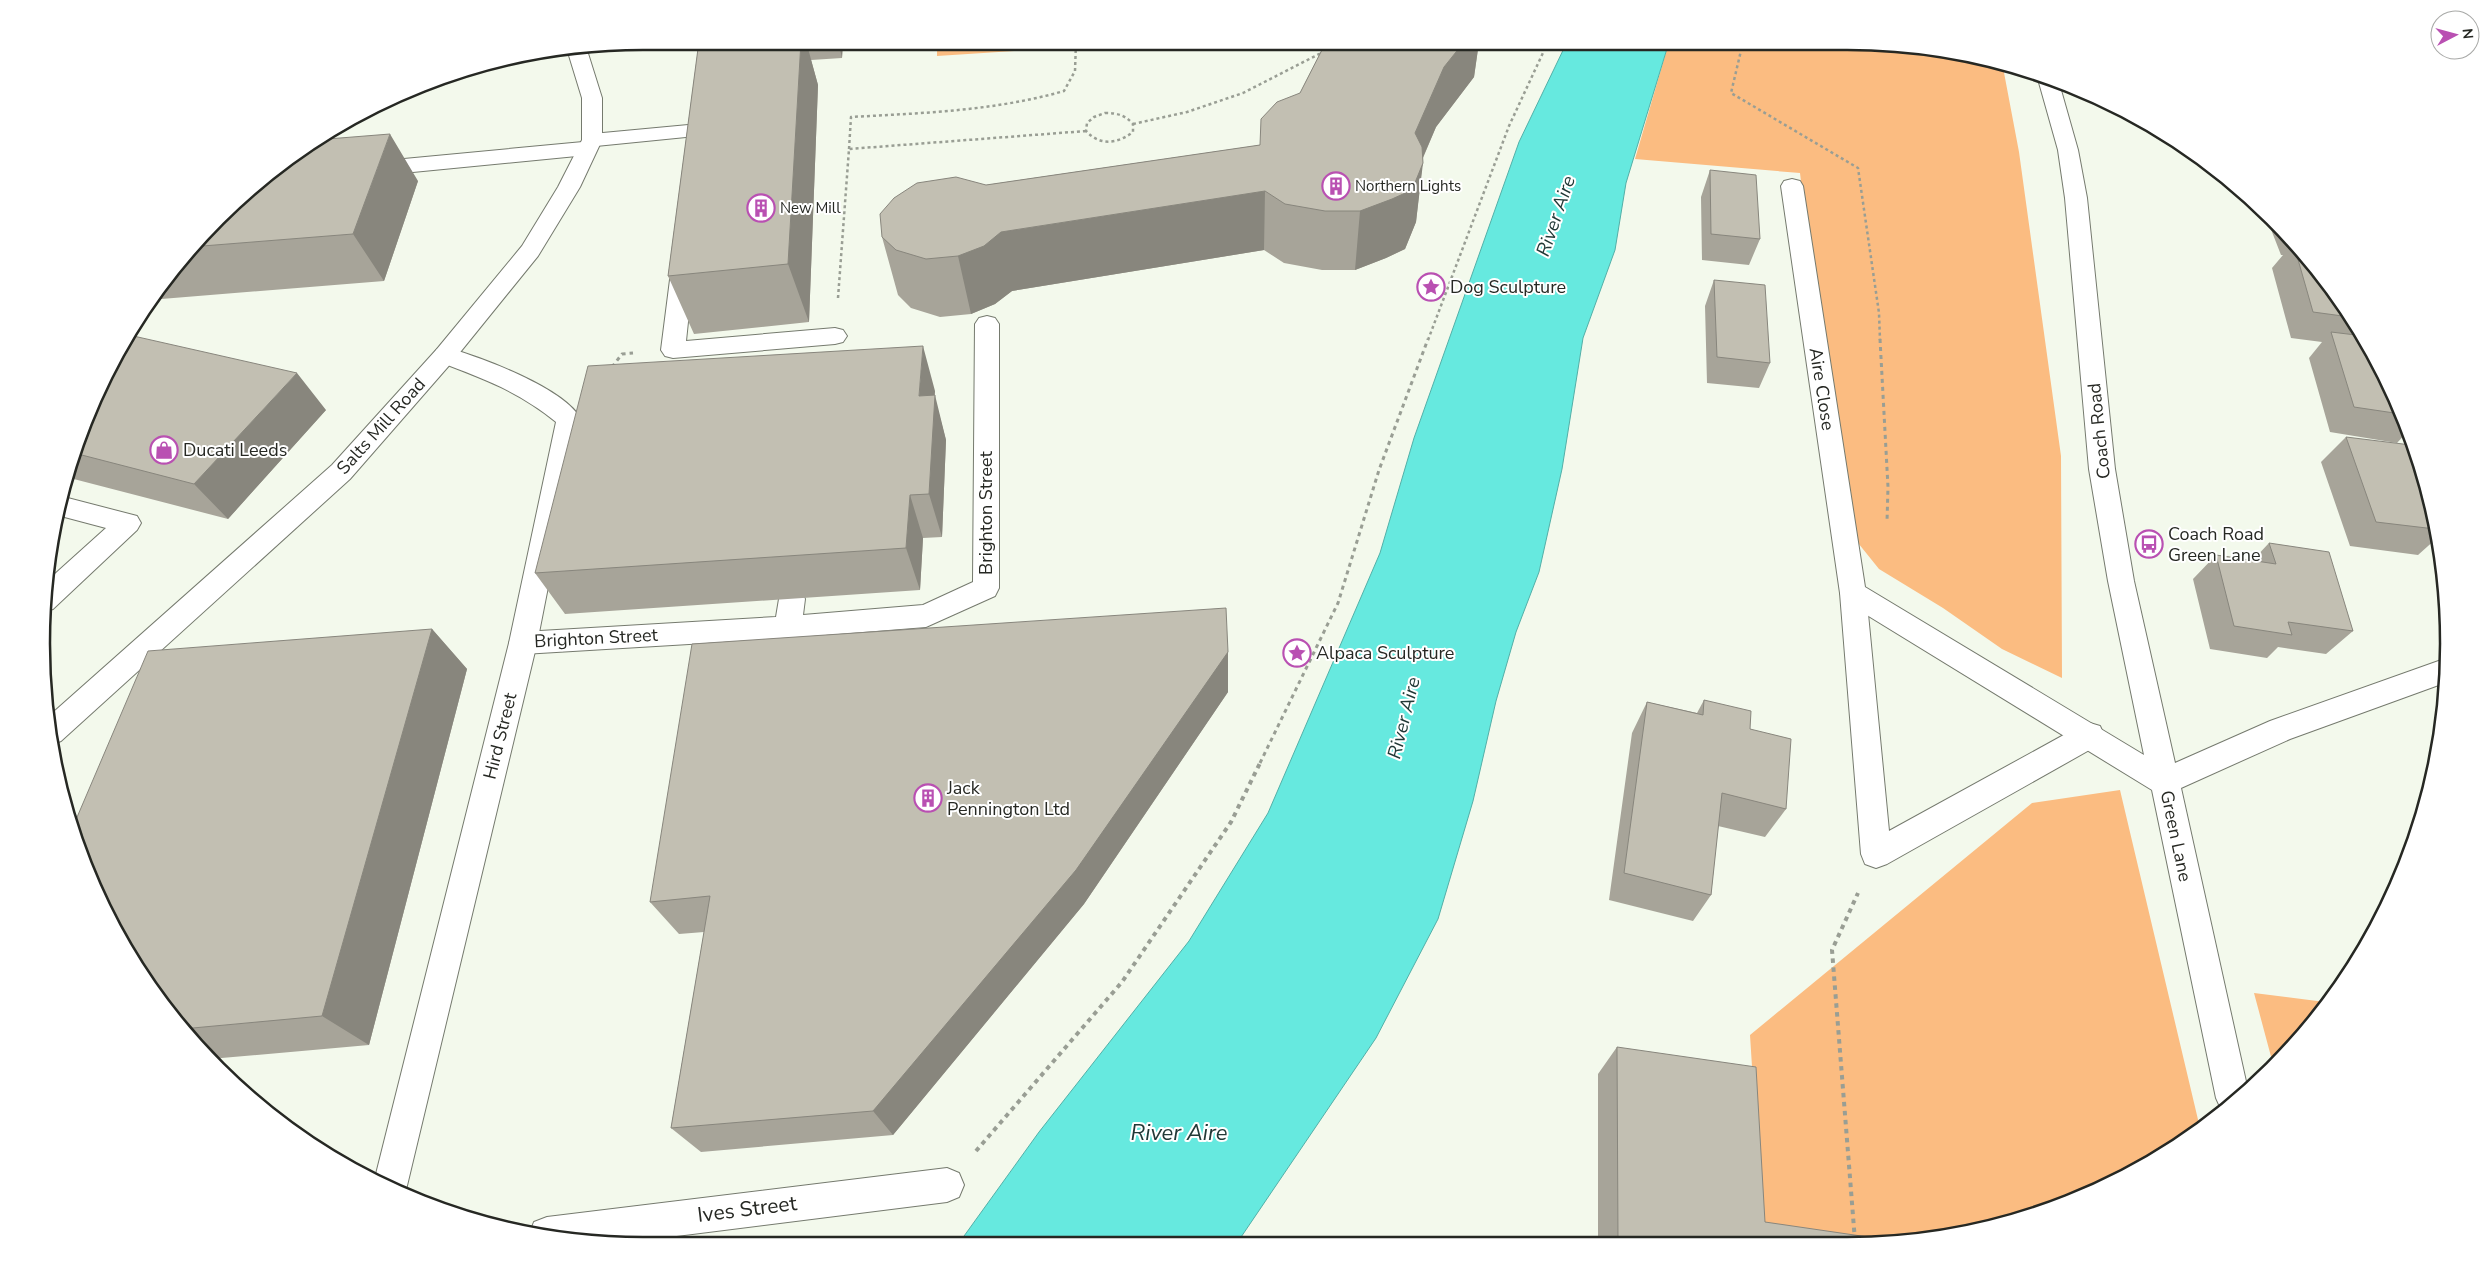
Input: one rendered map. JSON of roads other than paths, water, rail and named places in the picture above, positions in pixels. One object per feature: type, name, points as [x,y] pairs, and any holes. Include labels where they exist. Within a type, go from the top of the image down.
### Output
[{"type":"street","name":"Salts Mill Road","points":[[56,728],[342,472],[445,355],[530,251],[569,187],[590,144],[592,98],[579,54]]},
{"type":"street","name":"Coach Road","points":[[2050,86],[2068,150],[2076,198],[2104,479],[2121,581],[2164,782]]},
{"type":"street","points":[[348,172],[699,130]]},
{"type":"street","name":"Aire Close","points":[[1792,186],[1853,593],[1876,854],[2090,735]]},
{"type":"street","points":[[686,245],[673,350],[835,336]]},
{"type":"street","name":"Brighton Street","points":[[523,643],[788,627],[926,616],[986,588],[987,324]]},
{"type":"street","name":"Hird Street","points":[[392,1181],[523,643],[569,419],[540,396],[505,378],[445,355]]},
{"type":"street","points":[[52,592],[128,523],[66,508]]},
{"type":"street","points":[[1853,593],[2090,735],[2164,782]]},
{"type":"street","points":[[788,627],[792,599]]},
{"type":"street","name":"Green Lane","points":[[2232,1095],[2164,782],[2280,730],[2439,673]]},
{"type":"street","name":"Ives Street","points":[[569,1232],[946,1185]]},
{"type":"water","name":"River Aire","points":[[1563,50],[1667,50],[1626,183],[1615,250],[1583,338],[1562,469],[1539,572],[1516,632],[1496,701],[1473,801],[1438,919],[1376,1038],[1241,1237],[963,1237],[1039,1132],[1189,941],[1268,813],[1380,553],[1414,438],[1519,142]]},
{"type":"place","name":"Northern Lights","points":[[1336,186]]},
{"type":"place","name":"New Mill","points":[[761,208]]},
{"type":"place","name":"Dog Sculpture","points":[[1431,287]]},
{"type":"place","name":"Ducati Leeds","points":[[164,450]]},
{"type":"place","name":"Coach Road Green Lane","points":[[2149,544]]},
{"type":"place","name":"Alpaca Sculpture","points":[[1297,653]]},
{"type":"place","name":"Jack Pennington Ltd","points":[[928,798]]}]
